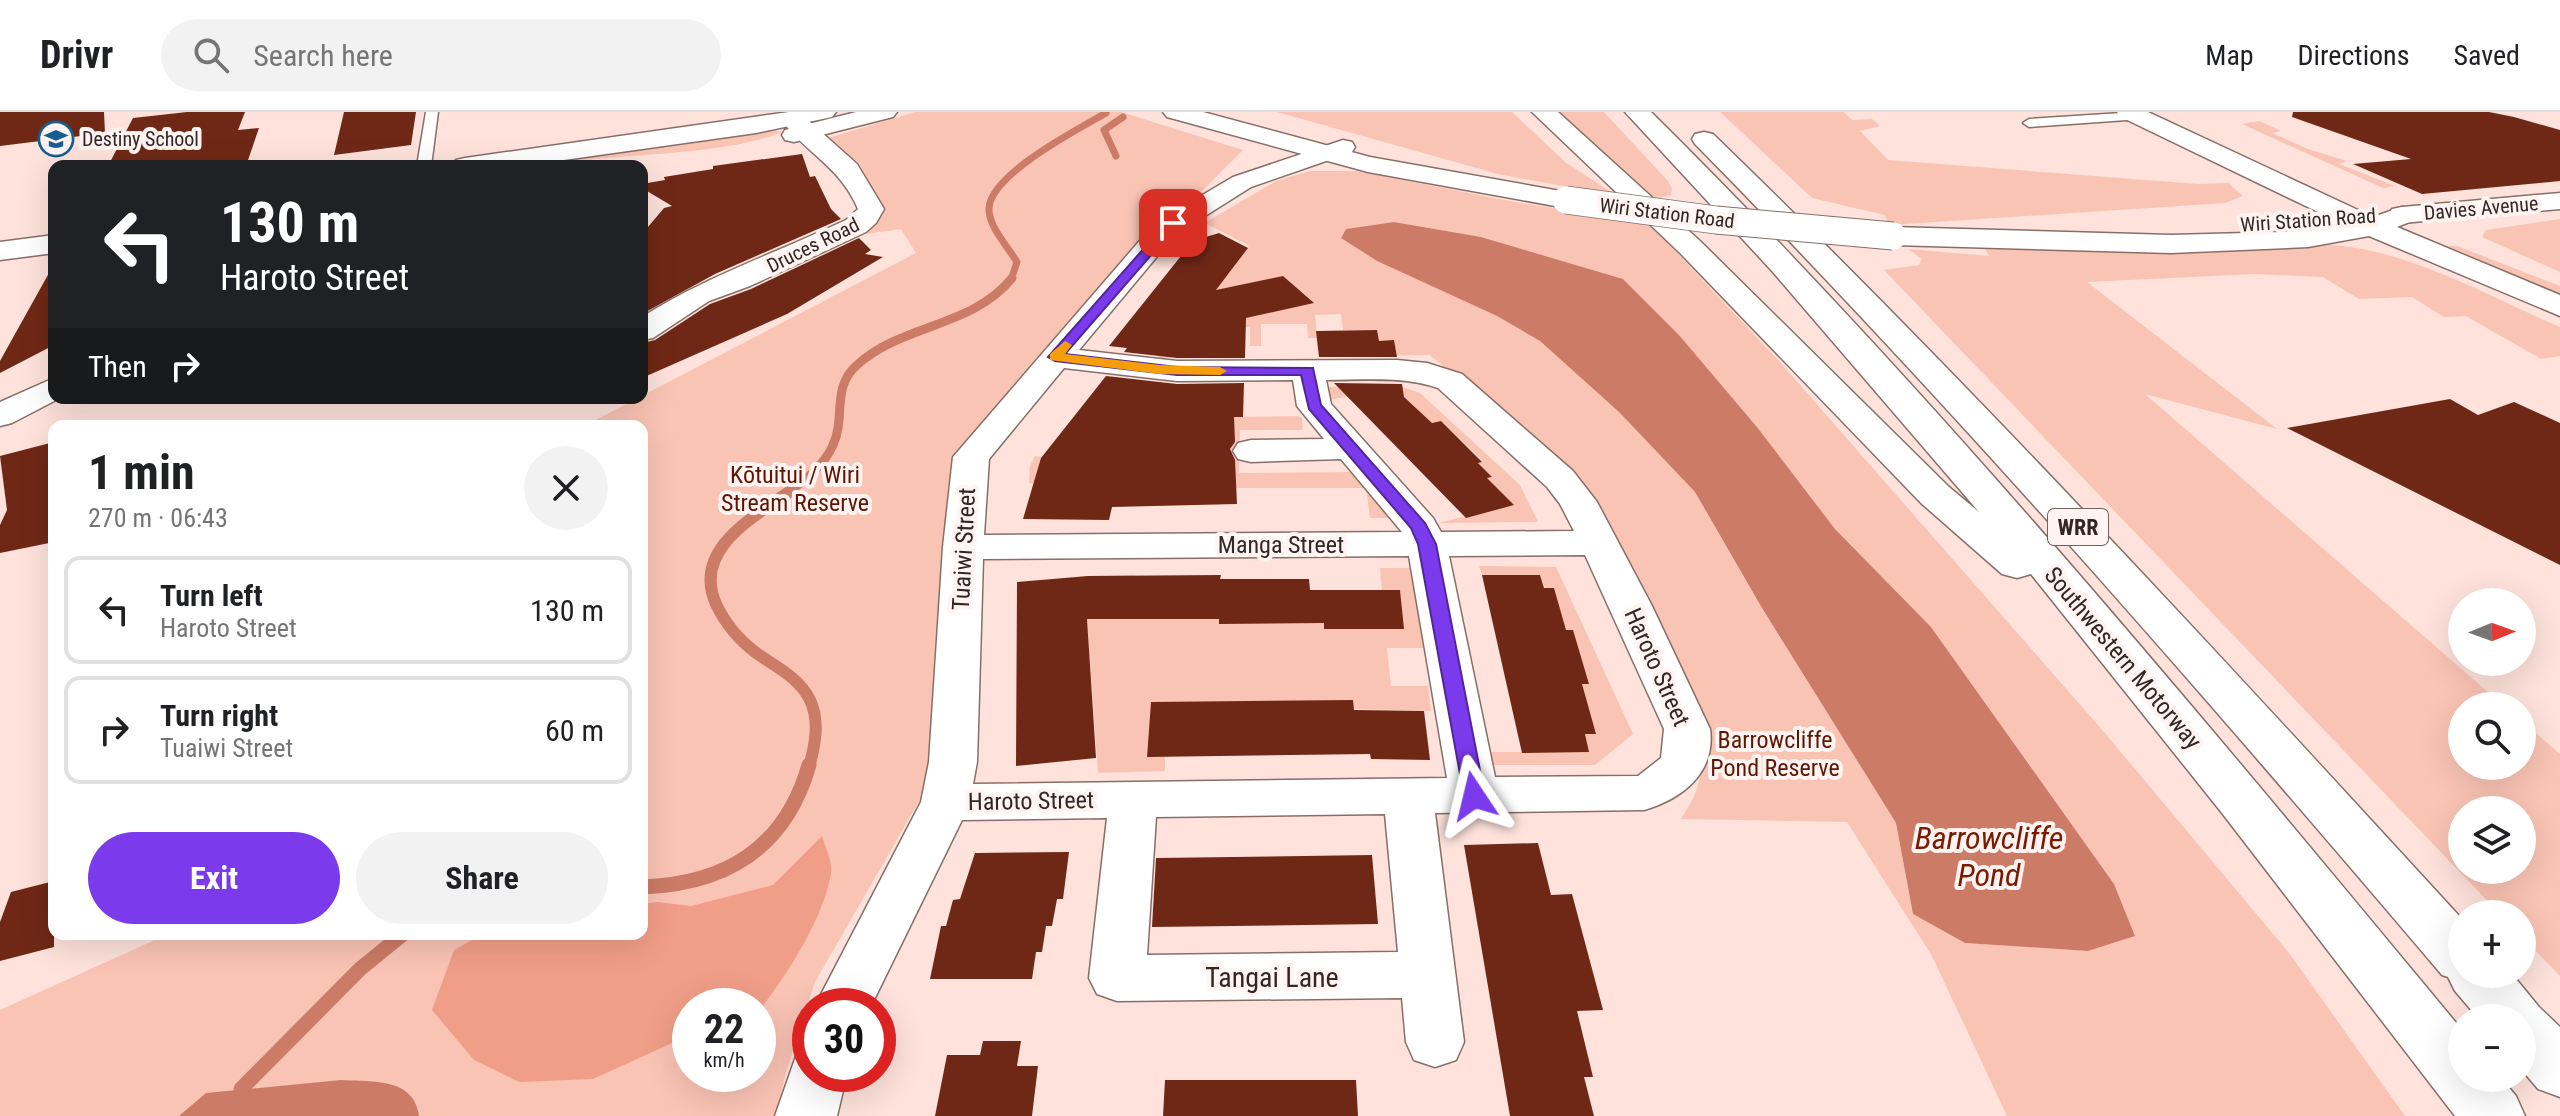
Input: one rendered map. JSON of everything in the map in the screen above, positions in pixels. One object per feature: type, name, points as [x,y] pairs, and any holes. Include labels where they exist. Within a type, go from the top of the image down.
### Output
[{"type":"main road","points":[[511,160],[885,112]]},
{"type":"main road","name":"Wiri Station Road","points":[[1175,112],[1261,136],[1333,150]]},
{"type":"main road","name":"Wiri Station Road","points":[[1218,112],[1407,172],[1566,200],[1716,220],[1893,236],[2154,244],[2267,241],[2330,236],[2374,228],[2402,215]]},
{"type":"main road","points":[[1544,112],[1690,247],[1935,495],[2117,649]]},
{"type":"main road","name":"Southwestern Motorway","points":[[1637,112],[1802,284],[2117,649],[2448,1058]]},
{"type":"main road","name":"WRR","points":[[1676,112],[1932,368],[2148,602],[2448,942]]},
{"type":"main road","points":[[2175,112],[2402,215],[2560,280]]},
{"type":"main road","points":[[2133,114],[2345,215],[2560,306]]},
{"type":"main road","points":[[643,160],[746,145],[808,121]]},
{"type":"main road","name":"Davies Avenue","points":[[2402,215],[2560,201]]},
{"type":"main road","name":"Wiri Station Road","points":[[2027,241],[2345,215],[2402,215]]},
{"type":"main road","points":[[0,230],[48,223]]},
{"type":"main road","points":[[0,251],[48,245]]},
{"type":"main road","points":[[2488,988],[2502,1004]]},
{"type":"main road","points":[[2536,1043],[2560,1070]]},
{"type":"main road","name":"Southwestern Motorway","points":[[2475,1092],[2493,1116]]},
{"type":"street","name":"Druces Road","points":[[648,327],[698,295],[740,280],[856,226],[867,217],[871,209],[865,192],[845,163],[808,121]]},
{"type":"street","points":[[1242,182],[1256,157],[1261,136]]},
{"type":"street","name":"Tuaiwi Street","points":[[852,988],[946,802],[953,762],[963,547],[971,457],[1165,229],[1242,182],[1333,150]]},
{"type":"street","points":[[659,284],[698,295]]},
{"type":"street","name":"Haroto Street","points":[[946,802],[1644,793],[1668,781],[1687,757],[1690,744],[1687,729],[1578,502],[1560,479],[1450,381],[1427,373],[1397,370],[1177,371],[1055,357]]},
{"type":"street","points":[[1308,371],[1314,406],[1419,526],[1427,544],[1474,796]]},
{"type":"street","points":[[0,416],[48,391]]},
{"type":"street","points":[[1251,451],[1334,450],[1350,446]]},
{"type":"street","name":"Manga Street","points":[[963,547],[1599,543]]},
{"type":"street","points":[[1408,797],[1435,1042]]},
{"type":"street","name":"Tangai Lane","points":[[1133,800],[1117,978],[1427,975]]},
{"type":"street","points":[[806,1116],[812,1092]]},
{"type":"lane","points":[[425,160],[432,112]]},
{"type":"lane","points":[[2084,112],[2098,119]]},
{"type":"lane","points":[[2029,123],[2133,114]]},
{"type":"green space","name":"Kōtuitui / Wiri Stream Reserve","points":[[915,112],[1121,112],[1243,150],[1200,193],[1149,228],[959,451],[929,784],[813,988],[792,988],[792,1054],[776,1116],[0,1116],[0,1010],[155,940],[648,940],[648,420],[596,420],[626,404],[648,404],[648,393],[916,253],[901,229],[858,235],[879,212],[882,204],[859,163],[825,139]]},
{"type":"green space","points":[[1277,112],[1512,112],[1565,162],[1617,196],[1498,174]]},
{"type":"green space","points":[[1556,112],[1604,112],[1668,181],[1671,195],[1659,198],[1645,195]]},
{"type":"green space","points":[[1720,112],[1844,112],[1852,120],[1872,119],[1880,126],[1860,131],[1888,160],[2198,184],[2228,183],[2243,196],[2225,203],[1889,225],[1885,215],[1812,198]]},
{"type":"green space","points":[[2259,121],[2281,131],[2272,133],[2347,161],[2339,164],[2395,186],[2383,188],[2242,124]]},
{"type":"green space","points":[[769,130],[783,132],[697,150],[556,160]]},
{"type":"green space","name":"Barrowcliffe Pond Reserve","points":[[1310,171],[1356,171],[1515,202],[1649,223],[1779,361],[2104,732],[2289,953],[2405,1116],[2007,1116],[1932,956],[1847,822],[1681,819],[1694,797],[1710,746],[1611,538],[1566,470],[1430,355],[1332,356],[1330,338],[1308,338],[1307,324],[1261,324],[1261,346],[1250,346],[1250,327],[1208,328],[1187,357],[1158,358],[1216,277],[1185,272],[1187,268],[1229,273],[1249,246],[1205,223],[1276,181]],"holes":[[[1394,222],[1481,237],[1623,279],[1679,335],[1757,427],[1835,529],[1931,627],[2114,884],[2135,936],[2088,951],[1965,943],[1913,914],[1896,823],[1762,608],[1695,492],[1619,412],[1540,341],[1497,316],[1377,261],[1341,238],[1346,229]],[[1283,276],[1313,303],[1276,311],[1248,284]],[[1341,314],[1343,330],[1376,330],[1379,341],[1394,341],[1396,352],[1343,353],[1340,336],[1317,336],[1315,315]]]},
{"type":"green space","points":[[2560,219],[2560,272],[2482,237],[2486,230]]},
{"type":"green space","points":[[2329,245],[2358,248],[2417,264],[2560,327],[2560,356],[2541,359],[2466,316],[2444,317],[2412,297],[2359,299],[2323,277],[2255,274],[2087,282],[2277,429],[2145,394],[2448,657],[2448,676],[2469,676],[2488,692],[2448,692],[2448,780],[2536,780],[2536,733],[2560,754],[2560,976],[2536,951],[2536,900],[2487,900],[2471,884],[2536,884],[2536,796],[2448,796],[2448,860],[1884,270],[1919,265],[1922,259],[1908,249],[1989,256],[1985,249],[2149,252]]},
{"type":"green space","points":[[2447,246],[2457,246],[2560,286],[2560,295]]},
{"type":"green space","points":[[1327,387],[1402,387],[1420,393],[1520,485],[1538,522],[1438,523],[1513,505],[1486,479],[1492,477],[1478,463],[1483,461],[1441,421],[1432,423],[1392,388],[1329,400]]},
{"type":"green space","points":[[1234,417],[1302,418],[1303,430],[1240,430],[1239,473],[1356,472],[1396,518],[1370,518],[1366,488],[1029,483],[1030,466],[1035,456],[1096,466],[1234,428]]},
{"type":"green space","points":[[1479,566],[1556,567],[1633,734],[1595,765],[1492,765],[1490,752],[1589,752],[1585,734],[1596,734],[1577,684],[1588,684],[1561,630],[1540,575],[1482,575]]},
{"type":"green space","points":[[1380,568],[1411,568],[1424,648],[1387,648],[1391,686],[1428,686],[1431,711],[1151,703],[1147,756],[1165,756],[1165,771],[1098,773],[1084,576],[1135,575],[1130,619],[1219,618],[1324,623],[1324,629],[1403,629],[1400,590],[1382,590]]},
{"type":"shaded area","points":[[822,836],[831,869],[827,890],[812,928],[776,988],[672,988],[672,1043],[593,1079],[519,1082],[474,1060],[432,1010],[454,950],[472,940],[648,940],[648,903],[691,906],[773,885]]},
{"type":"water","name":"Barrowcliffe Pond","points":[[1394,222],[1481,237],[1623,279],[1679,335],[1757,427],[1835,529],[1931,627],[2114,884],[2135,936],[2088,951],[1965,943],[1913,914],[1896,823],[1762,608],[1695,492],[1619,412],[1540,341],[1497,316],[1377,261],[1341,238],[1346,229]]},
{"type":"water","points":[[341,1080],[378,1082],[400,1088],[409,1094],[419,1116],[179,1116],[206,1093]]},
{"type":"building","points":[[0,112],[104,112],[105,133],[0,146]]},
{"type":"building","points":[[187,112],[245,112],[238,130],[259,128],[248,160],[111,160],[133,118]]},
{"type":"building","points":[[344,112],[416,112],[411,145],[334,155]]},
{"type":"building","points":[[2293,112],[2489,112],[2514,117],[2560,130],[2560,181],[2422,194],[2353,164],[2411,159],[2292,117]]},
{"type":"building","points":[[802,154],[810,177],[815,176],[831,209],[841,219],[715,274],[648,311],[648,227],[664,208],[672,206],[648,192],[648,183],[665,180],[664,177],[713,169],[713,166]]},
{"type":"building","points":[[1219,233],[1248,248],[1216,290],[1283,276],[1314,303],[1246,318],[1245,358],[1177,358],[1124,352],[1127,348],[1109,346],[1193,241]]},
{"type":"building","points":[[859,238],[871,250],[865,254],[883,257],[787,314],[648,375],[648,342],[710,304],[751,289]]},
{"type":"building","points":[[48,275],[48,348],[0,373],[0,361]]},
{"type":"building","points":[[1377,330],[1379,341],[1394,340],[1397,357],[1319,357],[1316,331]]},
{"type":"building","points":[[1106,376],[1177,384],[1244,383],[1243,417],[1234,417],[1235,442],[1230,449],[1235,460],[1237,504],[1112,507],[1109,520],[1023,519],[1041,458]]},
{"type":"building","points":[[1334,383],[1402,384],[1404,397],[1432,423],[1441,421],[1482,462],[1478,463],[1492,477],[1487,478],[1514,505],[1466,518]]},
{"type":"building","points":[[2450,399],[2478,415],[2514,402],[2560,423],[2560,565],[2287,428]]},
{"type":"building","points":[[48,444],[48,543],[0,553],[0,525],[7,510],[0,456]]},
{"type":"building","points":[[1221,575],[1220,579],[1309,579],[1310,590],[1400,590],[1404,629],[1324,629],[1324,623],[1219,624],[1219,619],[1087,619],[1096,758],[1016,766],[1017,582],[1088,576]]},
{"type":"building","points":[[1482,575],[1540,575],[1544,588],[1554,588],[1566,630],[1573,630],[1589,684],[1582,684],[1596,734],[1585,734],[1589,752],[1522,753]]},
{"type":"building","points":[[1353,700],[1354,710],[1424,711],[1430,760],[1371,759],[1370,754],[1147,757],[1151,702]]},
{"type":"building","points":[[1538,843],[1551,895],[1572,894],[1603,1010],[1577,1011],[1593,1077],[1584,1077],[1594,1116],[1510,1116],[1464,845]]},
{"type":"building","points":[[1069,852],[1063,899],[1057,899],[1052,926],[1046,926],[1042,952],[1036,952],[1032,979],[930,979],[941,926],[946,926],[953,900],[960,899],[975,853]]},
{"type":"building","points":[[1372,855],[1378,924],[1152,927],[1156,858]]},
{"type":"building","points":[[48,883],[48,940],[54,940],[54,947],[0,961],[0,922],[11,892]]},
{"type":"building","points":[[983,1041],[1021,1041],[1017,1066],[1038,1066],[1032,1116],[935,1116],[947,1055],[980,1055]]},
{"type":"building","points":[[1165,1080],[1356,1080],[1358,1116],[1163,1116]]},
{"type":"waterway","points":[[1012,278],[1017,262],[992,222],[989,208],[993,195],[1020,167],[1106,113]]},
{"type":"waterway","points":[[1116,156],[1104,130],[1123,117]]},
{"type":"waterway","points":[[786,494],[813,472],[829,453],[837,434],[844,383],[857,365],[895,341],[978,306],[1012,278]]},
{"type":"waterway","points":[[789,492],[730,538],[712,567],[711,585],[716,604],[732,630],[755,652],[793,678],[810,700],[816,725],[809,767]]},
{"type":"waterway","points":[[648,886],[700,878],[748,856],[767,840],[784,819],[809,765]]},
{"type":"waterway","points":[[241,1089],[360,969],[396,940]]},
{"type":"slow traffic","points":[[1065,345],[1055,357],[1160,370],[1220,371]]},
{"type":"place","name":"Destiny School","points":[[56,139]]},
{"type":"route","points":[[1173,223],[1055,357],[1177,371],[1308,371],[1314,406],[1419,526],[1427,544],[1474,796]]}]
